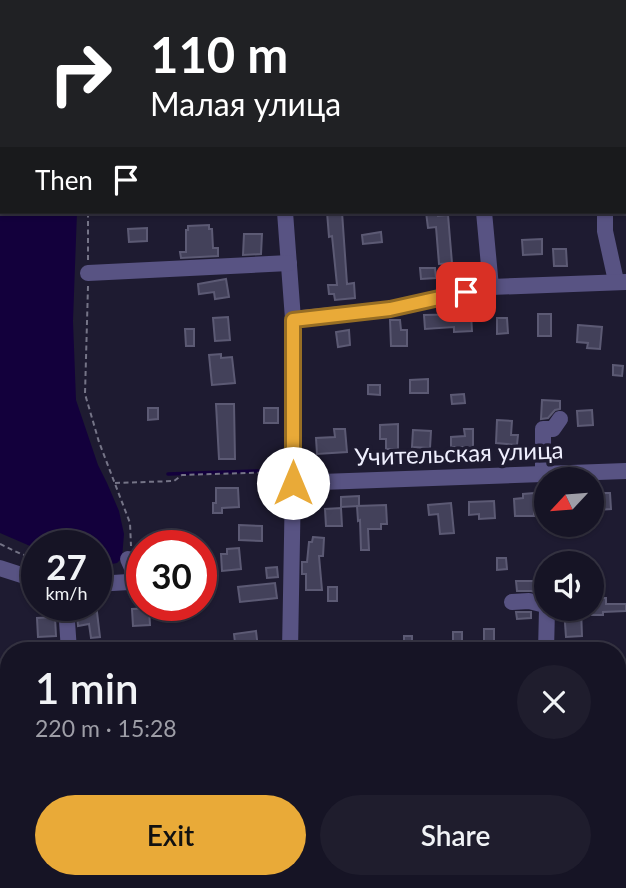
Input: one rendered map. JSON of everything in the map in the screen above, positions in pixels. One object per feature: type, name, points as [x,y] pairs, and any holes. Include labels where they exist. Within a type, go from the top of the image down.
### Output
[{"type":"street","points":[[285,214],[293,320],[290,642]]},
{"type":"street","points":[[484,214],[491,287]]},
{"type":"street","points":[[293,320],[390,309],[491,287],[621,281],[605,231],[605,214]]},
{"type":"street","points":[[88,273],[289,263]]},
{"type":"street","points":[[543,467],[543,429],[553,429],[560,419]]},
{"type":"street","name":"Учительская улица","points":[[604,472],[626,471]]},
{"type":"street","name":"Учительская улица","points":[[293,477],[534,474]]},
{"type":"street","points":[[0,568],[21,575]]},
{"type":"street","points":[[512,602],[534,602]]},
{"type":"street","points":[[67,621],[68,642]]},
{"type":"street","points":[[547,621],[547,642]]},
{"type":"path","points":[[88,214],[85,394],[131,530]]},
{"type":"path","points":[[115,483],[174,481],[182,474],[293,477]]},
{"type":"path","points":[[0,544],[21,554]]},
{"type":"shaded area","points":[[0,214],[77,214],[73,321],[76,400],[98,465],[119,511],[124,534],[122,558],[112,564],[112,530],[21,530],[21,542],[0,533]]},
{"type":"building","points":[[327,214],[342,214],[347,284],[354,283],[355,298],[335,300],[334,294],[329,294],[328,285],[337,285],[332,236],[329,237]]},
{"type":"building","points":[[426,214],[448,215],[452,263],[439,264],[436,227],[428,228]]},
{"type":"building","points":[[209,225],[209,229],[212,229],[213,248],[218,248],[218,256],[181,258],[180,252],[186,252],[188,226]]},
{"type":"building","points":[[147,228],[147,241],[129,242],[128,229]]},
{"type":"building","points":[[381,232],[382,242],[363,244],[362,235]]},
{"type":"building","points":[[244,234],[262,234],[261,254],[243,255]]},
{"type":"building","points":[[542,239],[542,254],[523,255],[522,240]]},
{"type":"building","points":[[553,249],[566,249],[567,266],[554,266]]},
{"type":"building","points":[[420,268],[435,268],[436,278],[421,279]]},
{"type":"building","points":[[226,279],[229,297],[215,299],[214,292],[199,294],[198,284]]},
{"type":"building","points":[[471,314],[472,331],[454,332],[454,327],[425,329],[424,315]]},
{"type":"building","points":[[538,314],[551,314],[551,336],[538,336]]},
{"type":"building","points":[[228,317],[230,340],[215,341],[213,318]]},
{"type":"building","points":[[497,318],[507,318],[508,333],[497,334]]},
{"type":"building","points":[[390,320],[400,320],[401,330],[407,330],[407,346],[391,346]]},
{"type":"building","points":[[578,325],[602,327],[600,349],[587,348],[588,343],[577,342]]},
{"type":"building","points":[[185,329],[194,329],[194,346],[186,346]]},
{"type":"building","points":[[349,330],[350,345],[338,347],[336,332]]},
{"type":"building","points":[[221,354],[221,358],[232,357],[235,383],[212,385],[209,355]]},
{"type":"building","points":[[613,365],[623,366],[622,376],[613,375]]},
{"type":"building","points":[[428,379],[428,393],[410,393],[410,380]]},
{"type":"building","points":[[368,385],[380,385],[380,395],[368,394]]},
{"type":"building","points":[[464,394],[465,403],[452,404],[451,395]]},
{"type":"building","points":[[542,400],[560,401],[560,409],[555,410],[548,418],[541,419]]},
{"type":"building","points":[[216,404],[234,404],[235,459],[219,459]]},
{"type":"building","points":[[148,408],[158,408],[158,419],[148,420]]},
{"type":"building","points":[[264,408],[278,408],[278,423],[264,423]]},
{"type":"building","points":[[592,410],[593,425],[578,426],[577,411]]},
{"type":"building","points":[[497,420],[512,421],[511,435],[518,435],[517,445],[496,443]]},
{"type":"building","points":[[398,424],[398,449],[386,449],[386,439],[380,439],[380,425]]},
{"type":"building","points":[[334,429],[345,429],[347,452],[317,454],[316,438],[335,437]]},
{"type":"building","points":[[464,429],[473,429],[473,447],[451,447],[451,437],[465,436]]},
{"type":"building","points":[[413,430],[431,431],[430,448],[412,447]]},
{"type":"building","points":[[276,477],[277,486],[263,486],[263,478]]},
{"type":"building","points":[[216,488],[238,488],[239,507],[222,508],[222,513],[213,513]]},
{"type":"building","points":[[534,493],[534,516],[515,516],[514,499],[523,498],[523,494]]},
{"type":"building","points":[[604,493],[610,493],[611,509],[604,510]]},
{"type":"building","points":[[359,496],[359,506],[341,507],[341,497]]},
{"type":"building","points":[[494,501],[495,518],[479,519],[479,514],[469,515],[469,502]]},
{"type":"building","points":[[451,503],[454,533],[440,534],[438,514],[429,515],[428,505]]},
{"type":"building","points":[[386,505],[387,524],[381,524],[381,529],[368,529],[369,550],[361,550],[357,506]]},
{"type":"building","points":[[341,508],[342,526],[326,526],[325,509]]},
{"type":"building","points":[[239,525],[262,526],[262,541],[239,540]]},
{"type":"building","points":[[313,537],[324,538],[323,556],[319,556],[322,590],[306,590],[306,574],[302,574],[302,562],[307,562],[309,542],[312,542]]},
{"type":"building","points":[[239,548],[241,569],[222,571],[221,554],[227,554],[227,549]]},
{"type":"building","points":[[497,558],[506,558],[507,569],[497,570]]},
{"type":"building","points":[[277,567],[278,577],[267,578],[266,568]]},
{"type":"building","points":[[516,581],[534,581],[534,592],[517,591]]},
{"type":"building","points":[[275,583],[277,598],[240,602],[238,587]]},
{"type":"building","points":[[328,587],[337,587],[337,601],[328,601]]},
{"type":"building","points":[[604,598],[606,604],[626,604],[626,611],[604,612]]},
{"type":"building","points":[[516,612],[531,612],[531,618],[517,619]]},
{"type":"building","points":[[37,621],[55,621],[56,636],[38,637]]},
{"type":"building","points":[[78,621],[98,621],[100,637],[91,638],[89,624],[78,626]]},
{"type":"building","points":[[133,621],[150,621],[150,625],[133,626]]},
{"type":"building","points":[[565,621],[581,621],[582,636],[566,637]]},
{"type":"building","points":[[484,629],[494,629],[494,642],[484,642]]},
{"type":"building","points":[[256,631],[257,642],[235,642],[234,634]]},
{"type":"building","points":[[453,632],[462,632],[462,642],[453,642]]},
{"type":"building","points":[[404,636],[412,636],[412,642],[404,642]]},
{"type":"waterway","points":[[168,474],[282,470]]},
{"type":"route","points":[[293,483],[293,320],[390,309],[466,292]]}]
